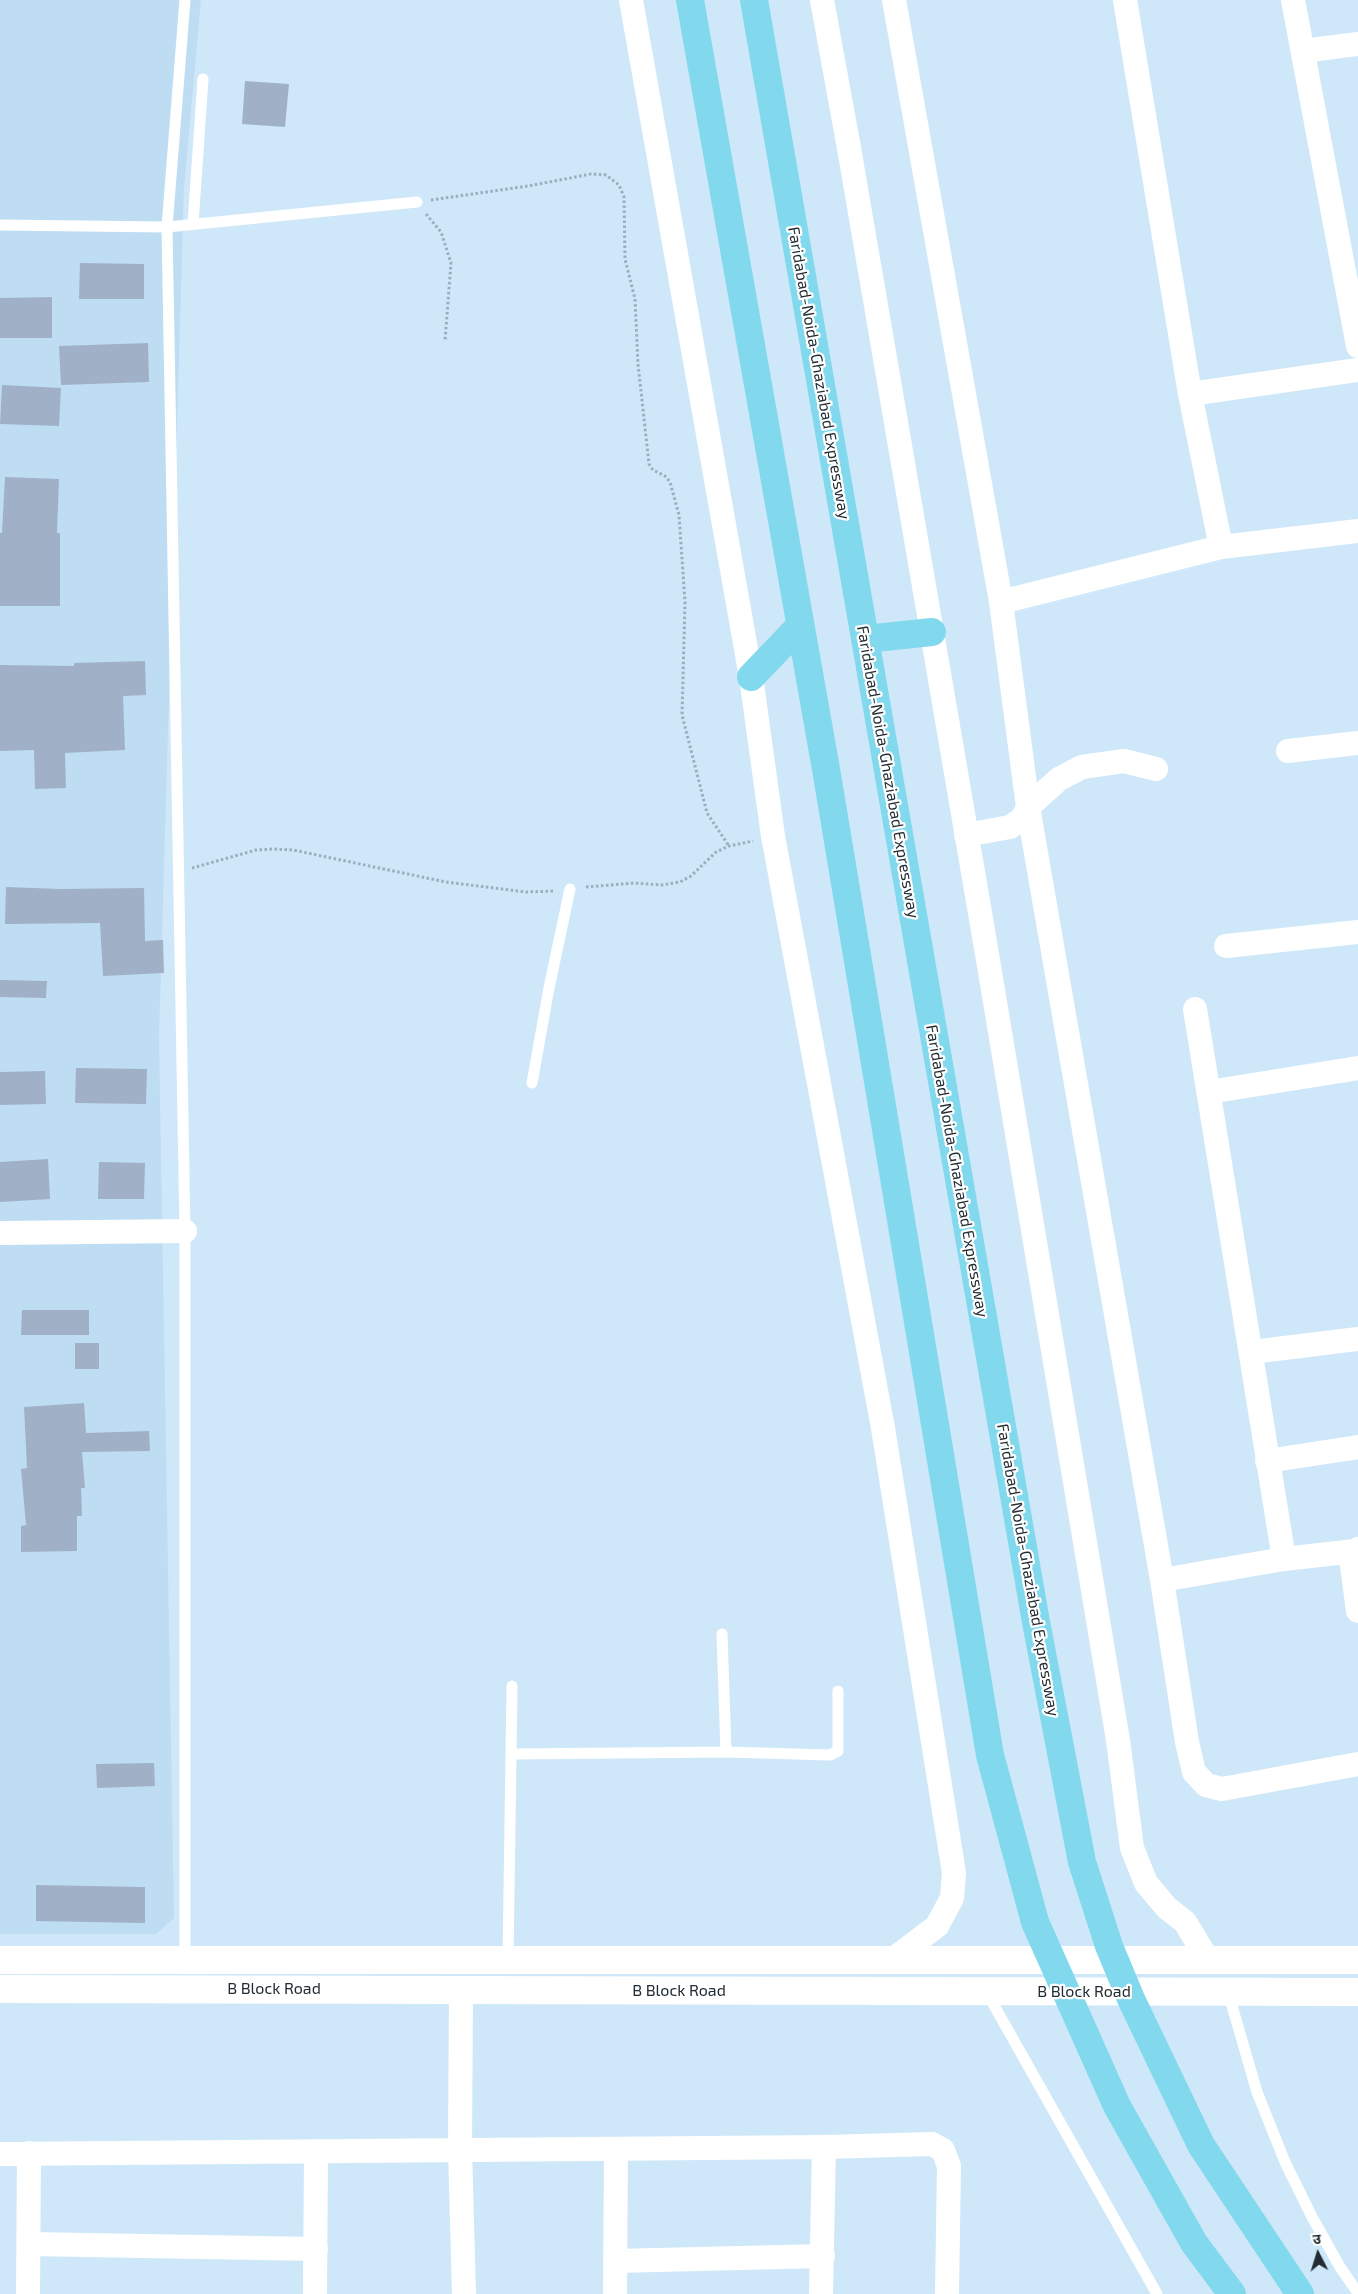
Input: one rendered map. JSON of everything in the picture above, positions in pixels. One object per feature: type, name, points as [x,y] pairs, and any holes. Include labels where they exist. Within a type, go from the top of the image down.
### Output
[{"type":"main road","points":[[690,0],[826,775],[993,1765],[1035,1922],[1117,2106],[1194,2243],[1232,2294]]},
{"type":"main road","name":"Faridabad-Noida-Ghaziabad Expressway","points":[[754,0],[1036,1622],[1082,1862],[1108,1946],[1201,2145],[1300,2294]]},
{"type":"main road","points":[[751,677],[800,626]]},
{"type":"main road","points":[[865,639],[932,632]]},
{"type":"street","points":[[631,0],[751,677],[773,836],[883,1428],[954,1873],[952,1898],[937,1926],[892,1960]]},
{"type":"street","points":[[822,0],[932,632],[1118,1740],[1132,1848],[1146,1883],[1167,1908],[1185,1922],[1208,1960]]},
{"type":"street","points":[[894,0],[1001,602],[1028,807],[1162,1580],[1187,1742],[1194,1772],[1206,1785],[1222,1789],[1358,1764]]},
{"type":"street","points":[[1125,0],[1190,394],[1221,547]]},
{"type":"street","points":[[1294,0],[1358,346]]},
{"type":"street","points":[[1303,51],[1358,44]]},
{"type":"street","points":[[1190,394],[1358,370]]},
{"type":"street","points":[[1001,602],[1221,547],[1358,531]]},
{"type":"street","points":[[1288,751],[1358,744]]},
{"type":"street","points":[[966,835],[1010,827],[1022,819],[1028,807],[1059,779],[1082,767],[1124,761],[1156,769]]},
{"type":"street","points":[[1226,946],[1358,932]]},
{"type":"street","points":[[1195,1009],[1284,1559]]},
{"type":"street","points":[[1209,1092],[1358,1068]]},
{"type":"street","points":[[0,1234],[185,1231]]},
{"type":"street","points":[[1252,1352],[1358,1340]]},
{"type":"street","points":[[1267,1461],[1358,1447]]},
{"type":"street","points":[[1162,1580],[1284,1559],[1357,1550]]},
{"type":"street","points":[[1357,1550],[1351,1558],[1351,1569],[1358,1611]]},
{"type":"street","name":"B Block Road","points":[[0,1960],[185,1974],[461,1990],[1358,1992]]},
{"type":"street","name":"B Block Road","points":[[0,1989],[185,1974],[508,1960],[1358,1960]]},
{"type":"street","points":[[461,1990],[460,2150],[464,2294]]},
{"type":"street","points":[[0,2154],[824,2147],[932,2144],[943,2150],[949,2166],[947,2294]]},
{"type":"street","points":[[821,2294],[824,2147]]},
{"type":"street","points":[[615,2294],[616,2149]]},
{"type":"street","points":[[315,2294],[316,2151]]},
{"type":"street","points":[[28,2294],[29,2153]]},
{"type":"street","points":[[29,2244],[316,2249]]},
{"type":"street","points":[[615,2261],[823,2256]]},
{"type":"lane","points":[[185,0],[167,227],[177,872],[185,1231],[185,1974]]},
{"type":"lane","points":[[193,224],[203,79]]},
{"type":"lane","points":[[0,225],[167,227],[417,202]]},
{"type":"lane","points":[[532,1082],[570,889]]},
{"type":"lane","points":[[722,1634],[726,1752]]},
{"type":"lane","points":[[508,1960],[512,1686]]},
{"type":"lane","points":[[511,1754],[834,1753],[838,1746],[838,1691]]},
{"type":"lane","points":[[986,1992],[1157,2294]]},
{"type":"lane","points":[[1228,1992],[1258,2092],[1285,2162],[1312,2217],[1340,2267],[1358,2293]]},
{"type":"path","points":[[417,202],[528,186],[591,174],[606,175],[618,185],[624,197],[625,259],[635,299],[638,364],[650,464],[653,470],[665,476],[670,482],[679,516],[685,602],[682,715],[707,812],[729,846]]},
{"type":"path","points":[[417,202],[441,232],[451,262],[445,341]]},
{"type":"path","points":[[177,872],[256,850],[274,849],[293,850],[446,882],[526,892],[610,884],[662,885],[680,882],[691,876],[716,852],[729,846],[773,836]]},
{"type":"shaded area","points":[[0,0],[201,0],[184,188],[159,1037],[174,1918],[156,1934],[0,1934]]},
{"type":"building","points":[[245,81],[289,84],[285,127],[242,124]]},
{"type":"building","points":[[80,263],[144,264],[144,299],[79,299]]},
{"type":"building","points":[[52,297],[52,338],[0,338],[0,298]]},
{"type":"building","points":[[148,343],[149,382],[61,385],[59,346]]},
{"type":"building","points":[[2,385],[61,388],[59,426],[0,424]]},
{"type":"building","points":[[5,477],[59,479],[57,533],[60,533],[60,606],[0,606],[0,533],[2,533]]},
{"type":"building","points":[[145,661],[146,695],[123,696],[125,750],[65,753],[66,788],[35,789],[34,750],[0,751],[0,665],[74,666],[74,663]]},
{"type":"building","points":[[6,887],[61,889],[144,888],[145,941],[163,940],[164,973],[103,976],[100,923],[5,924]]},
{"type":"building","points":[[0,980],[47,981],[46,998],[0,997]]},
{"type":"building","points":[[76,1068],[147,1069],[146,1104],[75,1103]]},
{"type":"building","points":[[45,1071],[46,1104],[0,1105],[0,1072]]},
{"type":"building","points":[[48,1159],[50,1199],[0,1202],[0,1162]]},
{"type":"building","points":[[99,1162],[145,1163],[144,1199],[98,1199]]},
{"type":"building","points":[[22,1310],[89,1310],[89,1335],[21,1335]]},
{"type":"building","points":[[75,1343],[99,1343],[99,1369],[75,1369]]},
{"type":"building","points":[[84,1403],[86,1433],[149,1431],[150,1451],[82,1452],[85,1488],[81,1488],[82,1516],[77,1516],[77,1551],[21,1552],[21,1526],[26,1525],[21,1469],[27,1468],[24,1407]]},
{"type":"building","points":[[154,1763],[155,1786],[97,1788],[96,1764]]},
{"type":"building","points":[[36,1885],[145,1887],[145,1923],[36,1921]]}]
